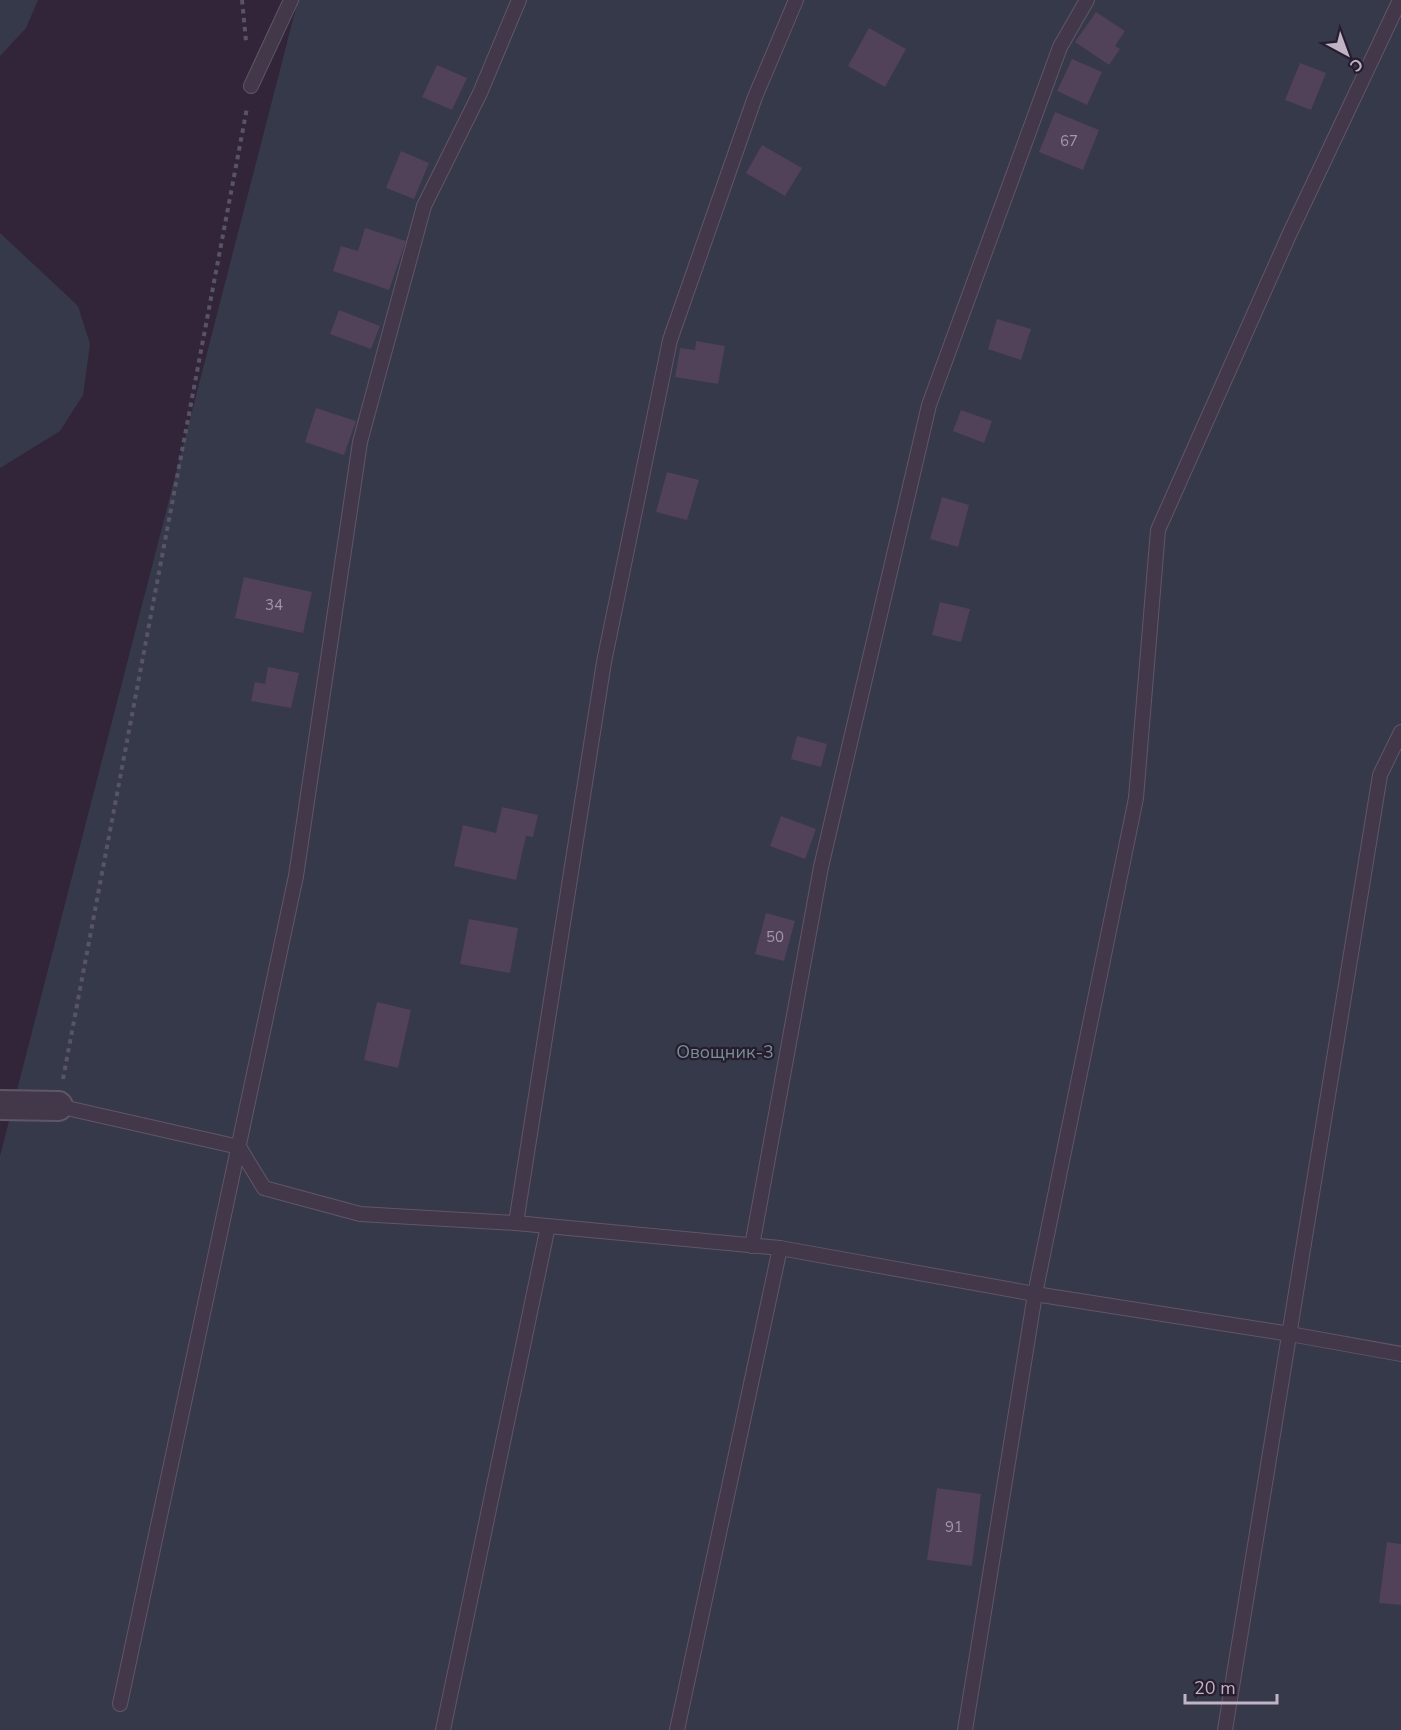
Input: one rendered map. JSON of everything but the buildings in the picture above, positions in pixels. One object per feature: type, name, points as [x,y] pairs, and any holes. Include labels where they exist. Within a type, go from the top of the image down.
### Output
[{"type":"street","points":[[0,1105],[58,1106]]},
{"type":"lane","points":[[251,86],[291,0]]},
{"type":"lane","points":[[120,1704],[296,876],[360,442],[424,206],[480,93],[519,0]]},
{"type":"lane","points":[[516,1223],[604,662],[670,340],[755,97],[796,0]]},
{"type":"lane","points":[[752,1246],[821,867],[929,405],[1060,47],[1087,0]]},
{"type":"lane","points":[[965,1730],[1035,1294],[1136,798],[1158,530],[1288,235],[1400,0]]},
{"type":"lane","points":[[1225,1730],[1380,775],[1401,732]]},
{"type":"lane","points":[[58,1106],[239,1147],[264,1188],[360,1214],[516,1223],[780,1248],[1035,1294],[1401,1354]]},
{"type":"lane","points":[[443,1730],[548,1226]]},
{"type":"lane","points":[[677,1730],[780,1248]]},
{"type":"path","points":[[58,1106],[251,86],[242,0]]},
{"type":"green space","points":[[0,0],[38,0],[26,28],[0,56]]},
{"type":"green space","name":"Овощник-3","points":[[298,0],[1401,0],[1401,1730],[0,1730],[0,1156]]},
{"type":"green space","points":[[0,233],[78,306],[90,344],[83,395],[60,431],[0,468]]}]
